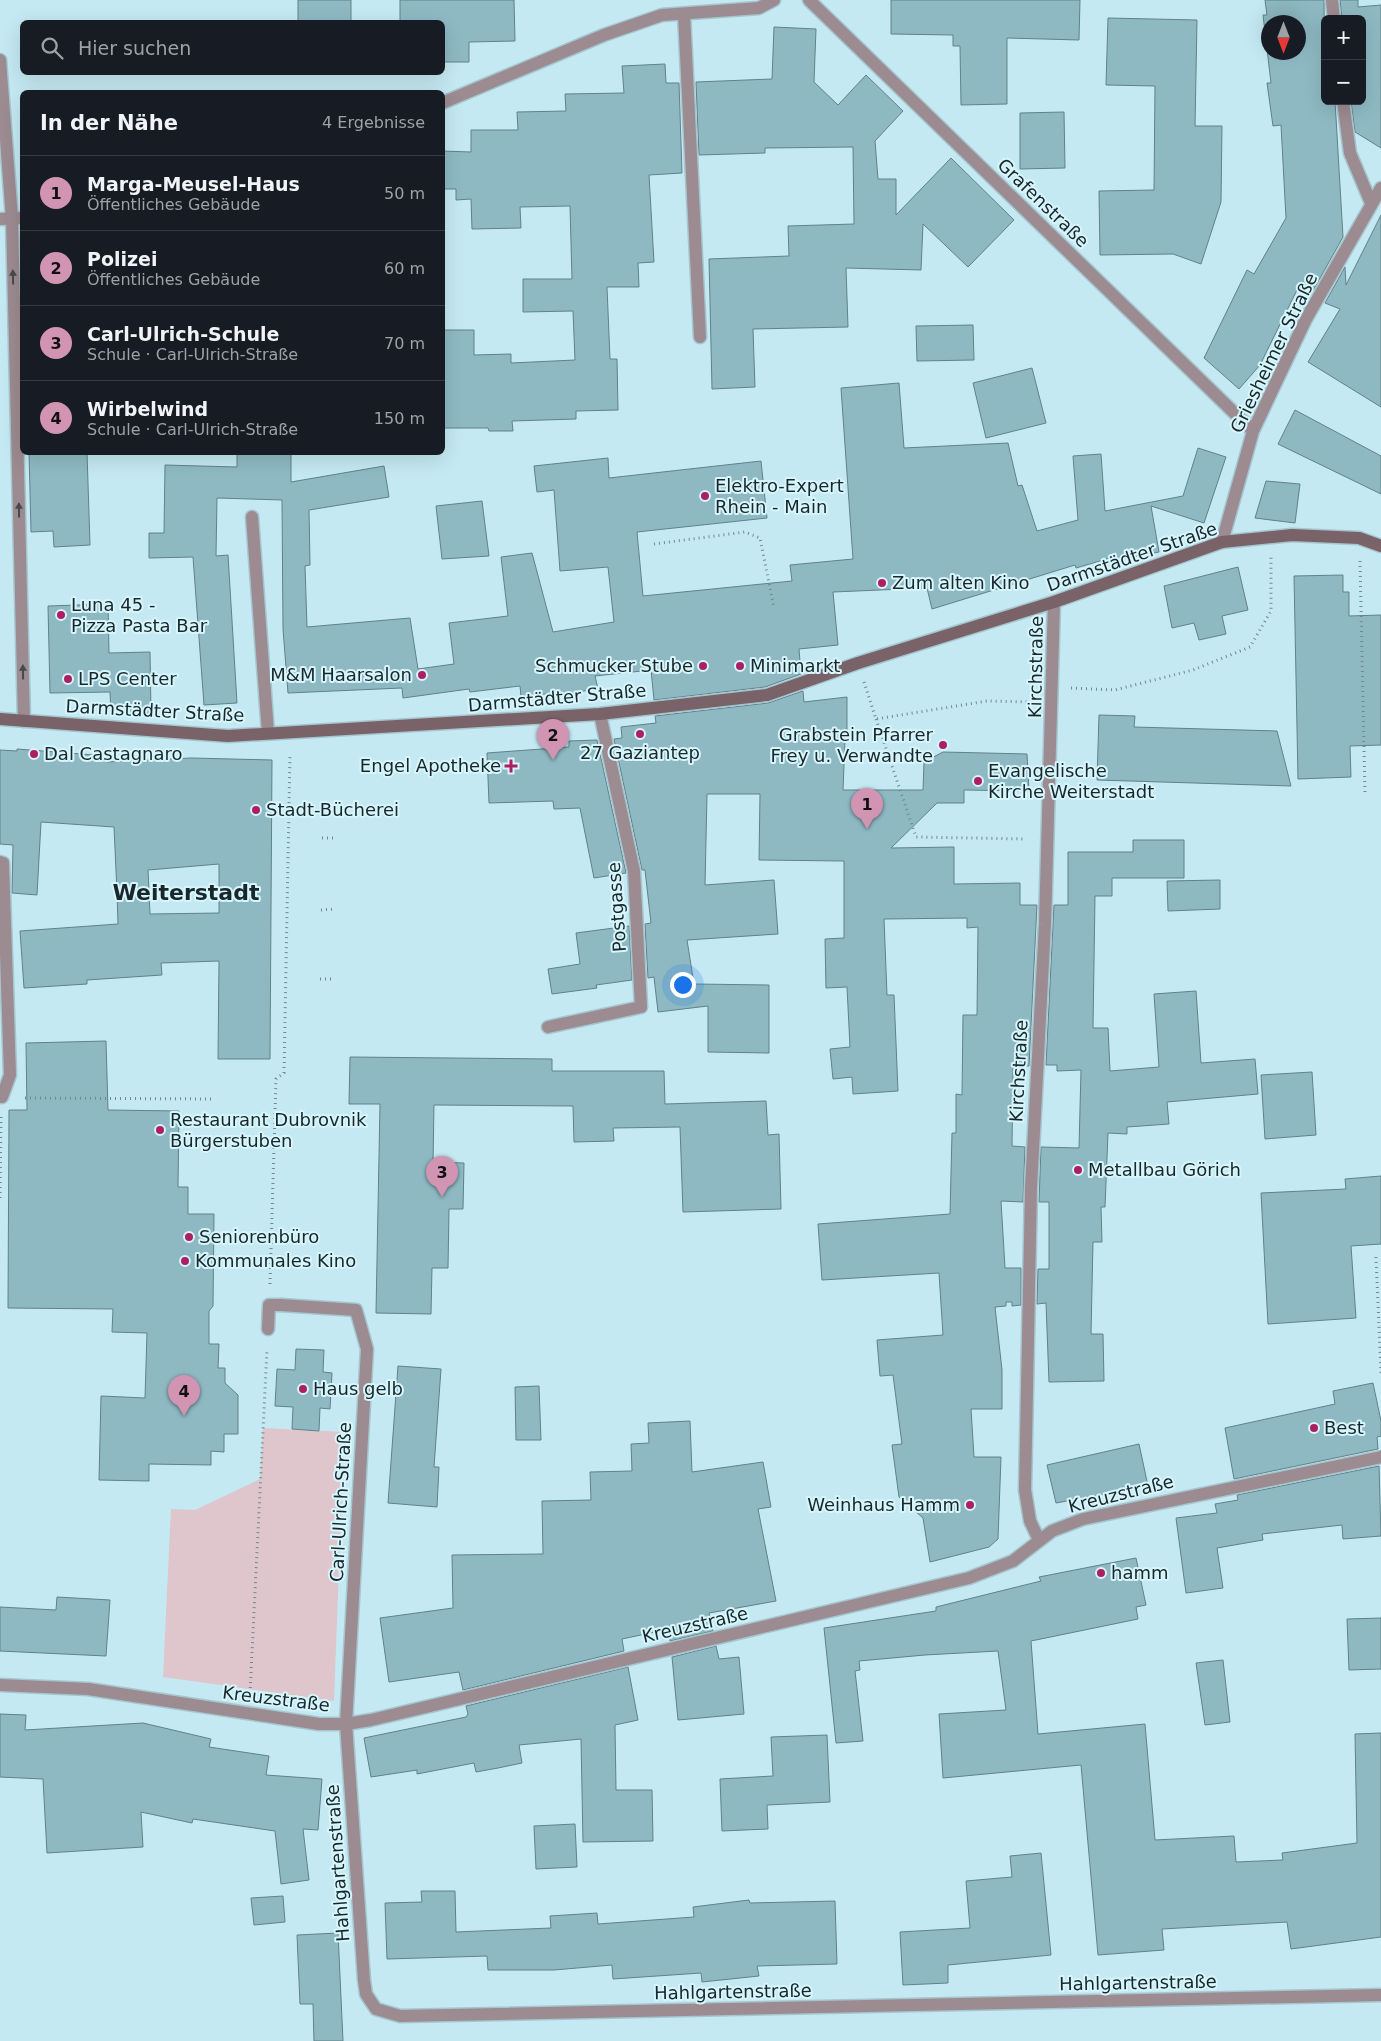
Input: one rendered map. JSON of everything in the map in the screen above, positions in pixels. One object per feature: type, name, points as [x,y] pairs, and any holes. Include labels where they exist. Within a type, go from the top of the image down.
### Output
[{"type":"street","points":[[445,102],[604,35],[662,15],[759,8],[774,0]]},
{"type":"street","name":"Grafenstraße","points":[[809,0],[1253,431]]},
{"type":"street","points":[[1332,0],[1334,15]]},
{"type":"street","points":[[684,14],[700,337]]},
{"type":"street","points":[[0,60],[12,219],[24,721]]},
{"type":"street","points":[[1344,105],[1350,154],[1371,203]]},
{"type":"street","name":"Griesheimer Straße","points":[[1222,542],[1253,431],[1306,319],[1381,188]]},
{"type":"street","points":[[252,517],[268,733]]},
{"type":"street","name":"Darmstädter Straße","points":[[0,719],[228,736],[600,714],[767,695],[858,662],[1054,602],[1222,542],[1292,535],[1359,538],[1381,546]]},
{"type":"street","name":"Kirchstraße","points":[[1039,1540],[1027,1512],[1025,1480],[1032,1161],[1048,839],[1053,703],[1054,602]]},
{"type":"street","name":"Postgasse","points":[[548,1027],[641,1007],[634,871],[600,714]]},
{"type":"street","points":[[0,862],[4,863],[10,1075],[1,1097]]},
{"type":"street","points":[[268,1329],[275,1304]]},
{"type":"street","name":"Carl-Ulrich-Straße","points":[[275,1304],[356,1310],[367,1349],[346,1724]]},
{"type":"street","name":"Kreuzstraße","points":[[0,1685],[88,1689],[319,1724],[346,1724],[371,1720],[969,1578],[1012,1561],[1052,1531],[1083,1519],[1381,1457]]},
{"type":"street","name":"Hahlgartenstraße","points":[[346,1724],[364,1980],[370,2002],[376,2009],[387,2014],[410,2016],[1381,1995]]},
{"type":"path","points":[[654,544],[745,532],[760,538],[774,608]]},
{"type":"path","points":[[1053,686],[1115,690],[1193,670],[1250,647],[1271,612],[1271,537]]},
{"type":"path","points":[[1359,538],[1365,794]]},
{"type":"path","points":[[858,662],[916,837],[1048,839]]},
{"type":"path","points":[[876,719],[988,701],[1053,703]]},
{"type":"path","points":[[275,1304],[276,1079],[284,1073],[291,732]]},
{"type":"path","points":[[322,838],[333,838]]},
{"type":"path","points":[[321,910],[334,909]]},
{"type":"path","points":[[320,979],[334,979]]},
{"type":"path","points":[[0,1198],[1,1097],[215,1099]]},
{"type":"path","points":[[1376,1257],[1381,1373]]},
{"type":"path","points":[[248,1714],[268,1329]]},
{"type":"shaded area","points":[[263,1428],[344,1432],[334,1701],[163,1677],[171,1509],[195,1510],[260,1479]]},
{"type":"building","points":[[298,0],[351,0],[351,20],[298,20]]},
{"type":"building","points":[[400,0],[514,0],[515,41],[469,42],[469,62],[445,62],[445,20],[400,20]]},
{"type":"building","points":[[891,0],[1080,0],[1079,40],[1007,38],[1007,104],[961,105],[960,46],[953,46],[953,35],[891,34]]},
{"type":"building","points":[[1265,0],[1324,0],[1324,15],[1321,15],[1321,105],[1335,105],[1343,237],[1310,296],[1297,290],[1260,365],[1239,389],[1204,358],[1247,270],[1254,274],[1286,218],[1281,125],[1273,126],[1267,83],[1271,83],[1268,60],[1306,60],[1306,15],[1267,15]]},
{"type":"building","points":[[1340,0],[1358,0],[1358,7],[1381,5],[1381,148],[1355,132],[1352,105],[1366,105],[1366,15],[1342,15]]},
{"type":"building","points":[[1108,18],[1197,20],[1195,126],[1222,126],[1221,202],[1201,264],[1173,254],[1100,255],[1099,191],[1154,190],[1155,86],[1106,85]]},
{"type":"building","points":[[774,27],[816,29],[814,82],[838,105],[866,75],[903,111],[875,141],[878,179],[896,179],[896,215],[951,158],[1014,220],[968,267],[923,224],[921,270],[846,268],[848,327],[753,329],[755,387],[712,389],[709,259],[789,256],[788,226],[854,224],[853,147],[765,148],[765,153],[699,155],[696,82],[772,79]]},
{"type":"building","points":[[665,64],[666,83],[679,83],[682,173],[649,175],[654,262],[638,263],[639,287],[607,287],[610,359],[617,359],[618,410],[576,411],[576,419],[512,421],[513,431],[489,431],[488,428],[445,428],[445,330],[474,330],[474,355],[511,354],[511,363],[575,360],[573,311],[523,312],[523,279],[572,279],[570,206],[520,207],[521,228],[472,229],[471,199],[456,200],[456,189],[445,189],[445,151],[471,152],[471,130],[518,130],[517,112],[566,111],[565,94],[624,93],[622,66]]},
{"type":"building","points":[[1064,112],[1065,168],[1020,169],[1020,113]]},
{"type":"building","points":[[1381,215],[1381,407],[1308,362],[1340,309],[1325,303],[1345,267],[1346,285]]},
{"type":"building","points":[[973,325],[974,360],[917,361],[916,326]]},
{"type":"building","points":[[1032,368],[1046,423],[986,438],[973,383]]},
{"type":"building","points":[[899,383],[904,448],[1008,443],[1018,486],[1022,485],[1037,531],[1078,520],[1073,456],[1101,454],[1105,511],[1183,496],[1198,448],[1226,457],[1204,523],[1151,506],[1159,552],[1118,560],[1117,556],[1076,568],[1075,565],[932,609],[927,588],[833,592],[838,645],[799,649],[801,674],[765,687],[654,700],[651,670],[595,676],[598,689],[521,697],[520,686],[470,692],[469,689],[403,698],[402,688],[288,693],[283,629],[282,500],[217,498],[216,556],[228,555],[237,703],[204,705],[193,557],[149,558],[149,533],[164,533],[165,465],[237,467],[237,455],[291,455],[291,482],[384,466],[389,497],[309,510],[310,565],[305,566],[307,627],[410,618],[418,669],[454,664],[449,623],[508,616],[501,557],[532,553],[553,632],[614,622],[608,567],[560,571],[554,490],[537,492],[534,466],[608,458],[609,478],[761,461],[767,518],[637,532],[643,596],[792,581],[790,565],[853,559],[841,388]]},
{"type":"building","points":[[1295,410],[1381,456],[1381,494],[1278,444]]},
{"type":"building","points":[[29,455],[87,455],[90,545],[54,547],[53,531],[31,532]]},
{"type":"building","points":[[1266,481],[1300,484],[1295,523],[1255,518]]},
{"type":"building","points":[[482,501],[489,556],[442,559],[436,506]]},
{"type":"building","points":[[1238,567],[1248,610],[1222,616],[1226,634],[1199,640],[1194,623],[1172,628],[1164,586]]},
{"type":"building","points":[[1343,575],[1343,592],[1349,592],[1349,616],[1381,615],[1381,745],[1350,746],[1351,777],[1298,779],[1294,576]]},
{"type":"building","points":[[108,604],[109,653],[150,652],[151,713],[111,714],[110,692],[50,693],[48,606]]},
{"type":"building","points":[[803,691],[804,702],[847,697],[847,740],[845,740],[843,790],[923,790],[924,762],[943,752],[1027,754],[1029,791],[964,790],[964,803],[937,803],[891,848],[954,847],[954,884],[1020,883],[1020,905],[1037,905],[1029,1066],[1013,1066],[1012,1146],[1025,1147],[1023,1202],[1001,1201],[1005,1268],[1021,1268],[1021,1305],[1012,1306],[1012,1302],[1006,1302],[1006,1306],[995,1307],[1002,1370],[1002,1409],[971,1409],[974,1457],[1001,1457],[998,1539],[989,1547],[930,1562],[923,1518],[899,1497],[892,1445],[902,1444],[893,1375],[880,1376],[877,1340],[943,1335],[939,1273],[822,1280],[818,1224],[950,1214],[952,1133],[956,1133],[956,1094],[962,1095],[963,1015],[977,1015],[978,927],[967,928],[967,918],[884,919],[887,995],[894,995],[898,1091],[853,1094],[852,1077],[833,1079],[830,1049],[850,1047],[847,987],[826,988],[825,939],[844,938],[844,861],[759,860],[760,794],[707,794],[705,885],[774,880],[778,934],[687,940],[694,984],[769,985],[769,1053],[708,1052],[708,1006],[658,1012],[654,977],[648,978],[645,924],[651,923],[645,870],[642,870],[614,739],[622,738],[621,727],[656,723],[655,716],[768,703]]},
{"type":"building","points":[[1099,715],[1135,716],[1134,727],[1277,731],[1291,786],[1097,780]]},
{"type":"building","points":[[597,740],[626,873],[594,878],[580,808],[554,809],[553,801],[489,803],[487,753],[569,747],[569,741]]},
{"type":"building","points":[[17,749],[107,756],[107,762],[191,758],[272,760],[270,1059],[218,1059],[219,961],[161,963],[162,975],[87,980],[87,984],[24,988],[20,931],[118,924],[114,827],[41,822],[37,895],[12,893],[13,845],[0,844],[0,750],[17,751]],"holes":[[[219,864],[219,913],[150,914],[148,870]]]},
{"type":"building","points":[[1133,840],[1184,840],[1184,878],[1112,878],[1112,896],[1095,896],[1093,1028],[1108,1028],[1110,1071],[1159,1067],[1154,994],[1196,991],[1201,1063],[1255,1059],[1258,1094],[1167,1102],[1169,1124],[1127,1127],[1127,1134],[1108,1133],[1105,1207],[1101,1207],[1102,1242],[1093,1242],[1091,1334],[1103,1334],[1104,1381],[1049,1382],[1046,1303],[1037,1304],[1038,1269],[1049,1269],[1049,1202],[1039,1202],[1041,1147],[1079,1148],[1081,1070],[1057,1071],[1057,1065],[1046,1065],[1054,905],[1068,905],[1068,852],[1133,852]]},
{"type":"building","points":[[1220,880],[1220,909],[1168,911],[1167,881]]},
{"type":"building","points":[[629,926],[632,980],[596,985],[597,988],[552,994],[548,969],[580,964],[576,933]]},
{"type":"building","points":[[106,1041],[108,1110],[179,1111],[178,1187],[188,1187],[188,1214],[214,1214],[213,1306],[209,1311],[209,1344],[219,1344],[218,1368],[225,1368],[225,1383],[238,1395],[238,1434],[224,1434],[224,1452],[211,1451],[211,1465],[149,1464],[149,1481],[99,1480],[101,1396],[145,1398],[147,1333],[112,1332],[113,1309],[8,1308],[9,1110],[27,1110],[26,1043]]},
{"type":"building","points":[[350,1057],[552,1059],[552,1071],[664,1071],[665,1104],[766,1101],[768,1135],[779,1134],[781,1209],[683,1212],[680,1127],[613,1128],[614,1141],[574,1142],[573,1106],[434,1105],[433,1162],[464,1163],[463,1209],[449,1209],[448,1268],[432,1268],[431,1314],[376,1313],[380,1104],[349,1104]]},
{"type":"building","points":[[1312,1072],[1316,1135],[1265,1139],[1261,1075]]},
{"type":"building","points":[[1381,1176],[1381,1244],[1351,1246],[1356,1318],[1268,1324],[1261,1193],[1346,1189],[1345,1179]]},
{"type":"building","name":"Haus gelb","points":[[296,1349],[324,1350],[323,1372],[332,1373],[330,1409],[320,1408],[319,1431],[292,1429],[293,1407],[275,1406],[277,1369],[295,1370]]},
{"type":"building","points":[[398,1366],[441,1369],[434,1467],[439,1467],[437,1507],[388,1503]]},
{"type":"building","points":[[1373,1383],[1381,1421],[1381,1436],[1377,1437],[1378,1449],[1234,1479],[1225,1428],[1335,1404],[1333,1391]]},
{"type":"building","points":[[539,1386],[541,1440],[516,1440],[515,1387]]},
{"type":"building","points":[[690,1421],[692,1472],[763,1462],[771,1507],[758,1509],[776,1601],[709,1613],[713,1631],[670,1641],[669,1629],[622,1639],[624,1651],[463,1690],[459,1672],[389,1682],[380,1618],[453,1608],[452,1555],[543,1554],[542,1501],[591,1500],[590,1472],[632,1471],[631,1444],[649,1443],[648,1423]]},
{"type":"building","points":[[1139,1444],[1148,1486],[1056,1503],[1047,1465]]},
{"type":"building","points":[[1379,1466],[1381,1536],[1343,1539],[1342,1525],[1262,1534],[1263,1540],[1217,1548],[1223,1588],[1186,1593],[1176,1518],[1217,1513],[1215,1504],[1238,1500],[1237,1495]]},
{"type":"building","points":[[1136,1558],[1146,1605],[1136,1607],[1138,1619],[1031,1641],[1038,1734],[1145,1724],[1155,1840],[1234,1836],[1236,1862],[1283,1860],[1282,1853],[1357,1843],[1355,1734],[1381,1733],[1381,1937],[1291,1949],[1287,1922],[1162,1929],[1164,1950],[1098,1955],[1081,1765],[943,1778],[939,1714],[1006,1710],[998,1651],[859,1661],[860,1670],[855,1671],[863,1741],[836,1743],[824,1628],[936,1611],[936,1607],[1041,1581],[1039,1577]]},
{"type":"building","points":[[57,1597],[110,1600],[106,1656],[0,1651],[0,1607],[56,1610]]},
{"type":"building","points":[[1381,1618],[1381,1669],[1349,1670],[1347,1619]]},
{"type":"building","points":[[716,1646],[719,1659],[739,1657],[744,1714],[678,1720],[672,1657]]},
{"type":"building","points":[[1223,1660],[1230,1722],[1205,1725],[1196,1663]]},
{"type":"building","points":[[628,1667],[638,1720],[615,1725],[616,1790],[652,1790],[653,1841],[583,1842],[581,1739],[519,1745],[522,1763],[476,1772],[474,1763],[417,1774],[417,1770],[371,1777],[364,1738],[466,1717],[468,1714],[466,1706]]},
{"type":"building","points":[[0,1714],[26,1715],[25,1730],[143,1723],[211,1739],[209,1747],[269,1756],[266,1775],[322,1779],[318,1830],[303,1829],[309,1880],[281,1884],[275,1831],[193,1819],[192,1823],[141,1812],[143,1847],[47,1853],[43,1779],[0,1777]]},
{"type":"building","points":[[827,1735],[830,1802],[767,1805],[768,1829],[722,1831],[720,1779],[773,1776],[771,1737]]},
{"type":"building","points":[[575,1824],[577,1867],[536,1869],[534,1826]]},
{"type":"building","points":[[1041,1853],[1051,1955],[948,1965],[948,1983],[903,1985],[900,1932],[970,1928],[966,1881],[1012,1877],[1010,1856]]},
{"type":"building","points":[[421,1891],[455,1891],[456,1932],[551,1928],[550,1916],[597,1913],[598,1924],[694,1917],[693,1907],[749,1900],[750,1903],[835,1901],[837,1964],[757,1966],[759,1976],[702,1982],[701,1973],[613,1979],[612,1965],[554,1970],[488,1970],[487,1956],[387,1959],[385,1903],[422,1902]]},
{"type":"building","points":[[283,1896],[285,1922],[254,1925],[251,1898]]},
{"type":"building","points":[[338,1933],[343,2041],[314,2041],[313,2004],[300,2004],[297,1935]]},
{"type":"place","name":"Elektro-Expert Rhein - Main","points":[[705,496]]},
{"type":"place","name":"Zum alten Kino","points":[[882,583]]},
{"type":"place","name":"Luna 45 - Pizza Pasta Bar","points":[[61,615]]},
{"type":"place","name":"Schmucker Stube","points":[[703,666]]},
{"type":"place","name":"Minimarkt","points":[[740,666]]},
{"type":"place","name":"M&M Haarsalon","points":[[422,675]]},
{"type":"place","name":"LPS Center","points":[[68,679]]},
{"type":"place","name":"27 Gaziantep","points":[[640,734]]},
{"type":"place","name":"Grabstein Pfarrer Frey u. Verwandte","points":[[943,745]]},
{"type":"place","name":"Dal Castagnaro","points":[[34,754]]},
{"type":"place","name":"Polizei","points":[[553,760]]},
{"type":"place","name":"Engel Apotheke","points":[[511,766]]},
{"type":"place","name":"Evangelische Kirche Weiterstadt","points":[[978,781]]},
{"type":"place","name":"Stadt-Bücherei","points":[[256,810]]},
{"type":"place","name":"Marga-Meusel-Haus","points":[[867,829]]},
{"type":"place","name":"Restaurant Dubrovnik Bürgerstuben","points":[[160,1130]]},
{"type":"place","name":"Metallbau Görich","points":[[1078,1170]]},
{"type":"place","name":"Carl-Ulrich-Schule","points":[[442,1197]]},
{"type":"place","name":"Seniorenbüro","points":[[189,1237]]},
{"type":"place","name":"Kommunales Kino","points":[[185,1261]]},
{"type":"place","name":"Haus gelb","points":[[303,1389]]},
{"type":"place","name":"Wirbelwind","points":[[184,1416]]},
{"type":"place","name":"Best","points":[[1314,1428]]},
{"type":"place","name":"Weinhaus Hamm","points":[[970,1505]]},
{"type":"place","name":"hamm","points":[[1101,1573]]},
{"type":"district","name":"Weiterstadt","points":[[186,892]]}]
